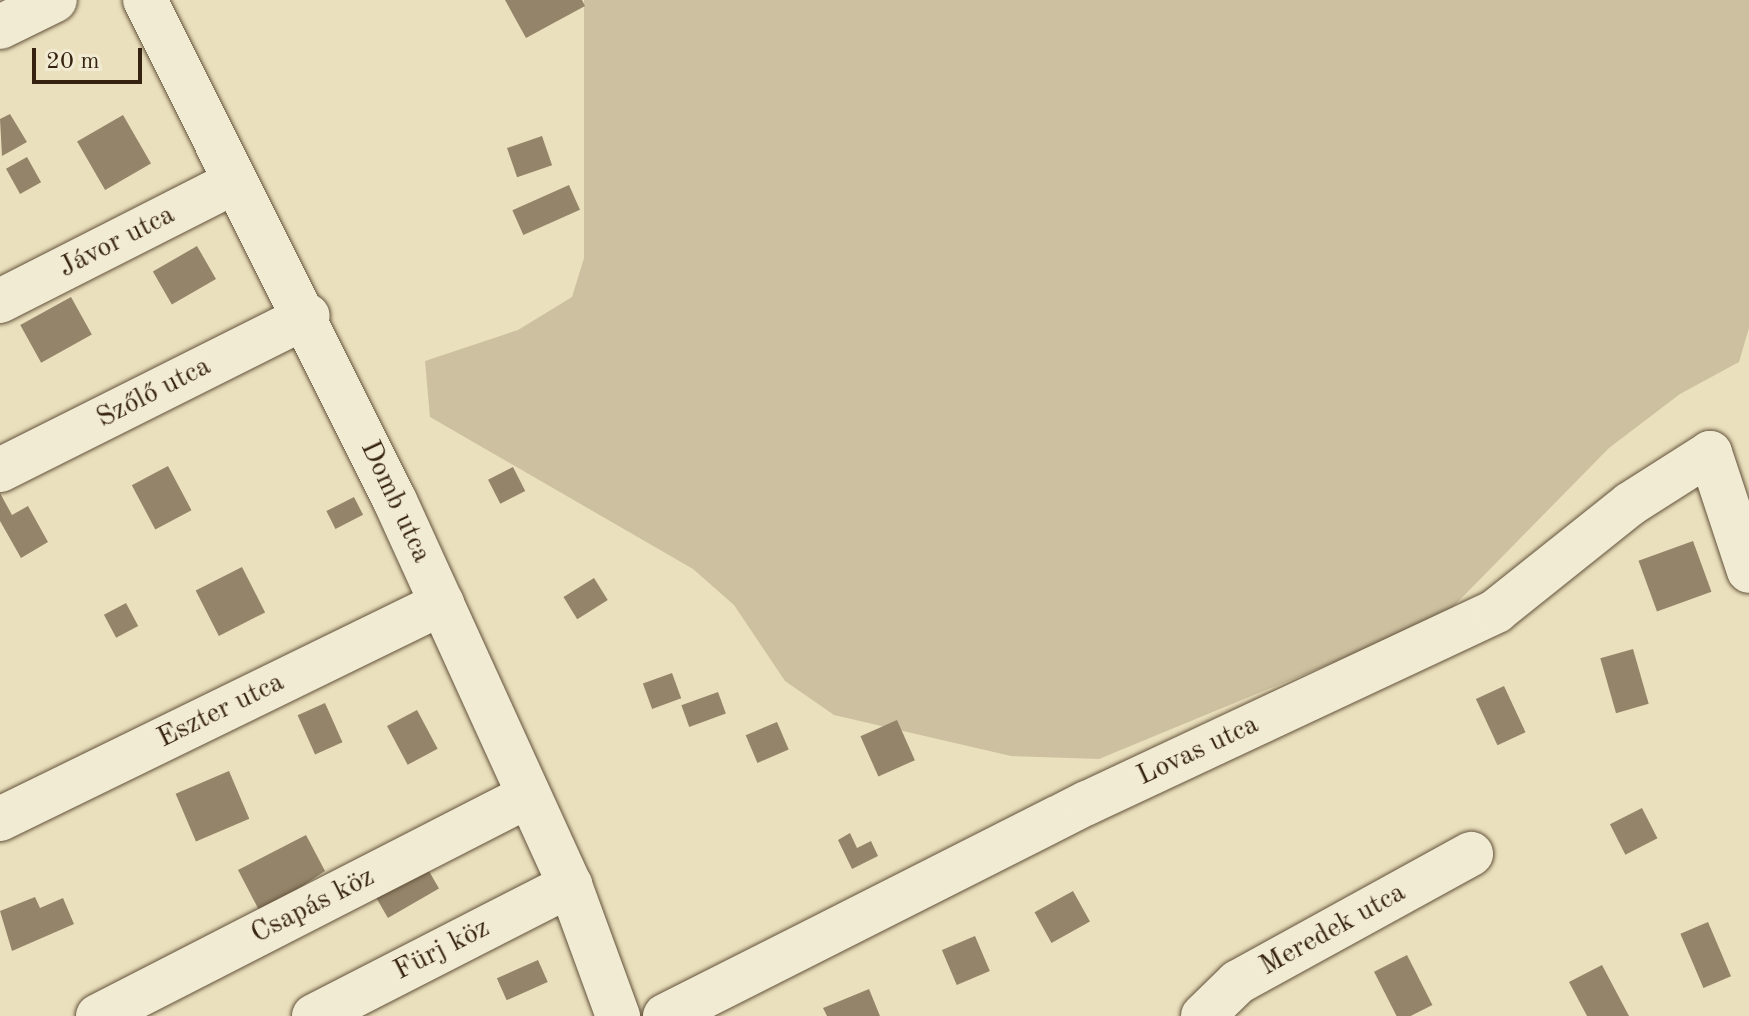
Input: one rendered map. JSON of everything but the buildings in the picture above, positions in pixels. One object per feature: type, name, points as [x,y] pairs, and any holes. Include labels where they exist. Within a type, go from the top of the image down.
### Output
[{"type":"street","points":[[0,27],[55,0]]},
{"type":"street","name":"Domb utca","points":[[145,0],[233,183],[308,316],[442,603],[570,885],[618,1016]]},
{"type":"street","name":"Jávor utca","points":[[0,301],[233,183]]},
{"type":"street","name":"Szőlő utca","points":[[0,470],[308,316]]},
{"type":"street","name":"Lovas utca","points":[[665,1016],[1087,803],[1496,611],[1630,504],[1710,453],[1749,571]]},
{"type":"street","name":"Eszter utca","points":[[0,819],[442,603]]},
{"type":"street","name":"Csapás köz","points":[[98,1016],[528,796]]},
{"type":"street","name":"Meredek utca","points":[[1203,1016],[1238,982],[1471,854]]},
{"type":"street","name":"Fürj köz","points":[[314,1016],[570,885]]},
{"type":"shaded area","points":[[584,0],[1749,0],[1749,328],[1739,362],[1680,394],[1609,448],[1443,617],[1099,759],[1011,756],[834,715],[785,681],[734,605],[693,569],[430,417],[425,361],[518,330],[572,297],[584,258]]}]
